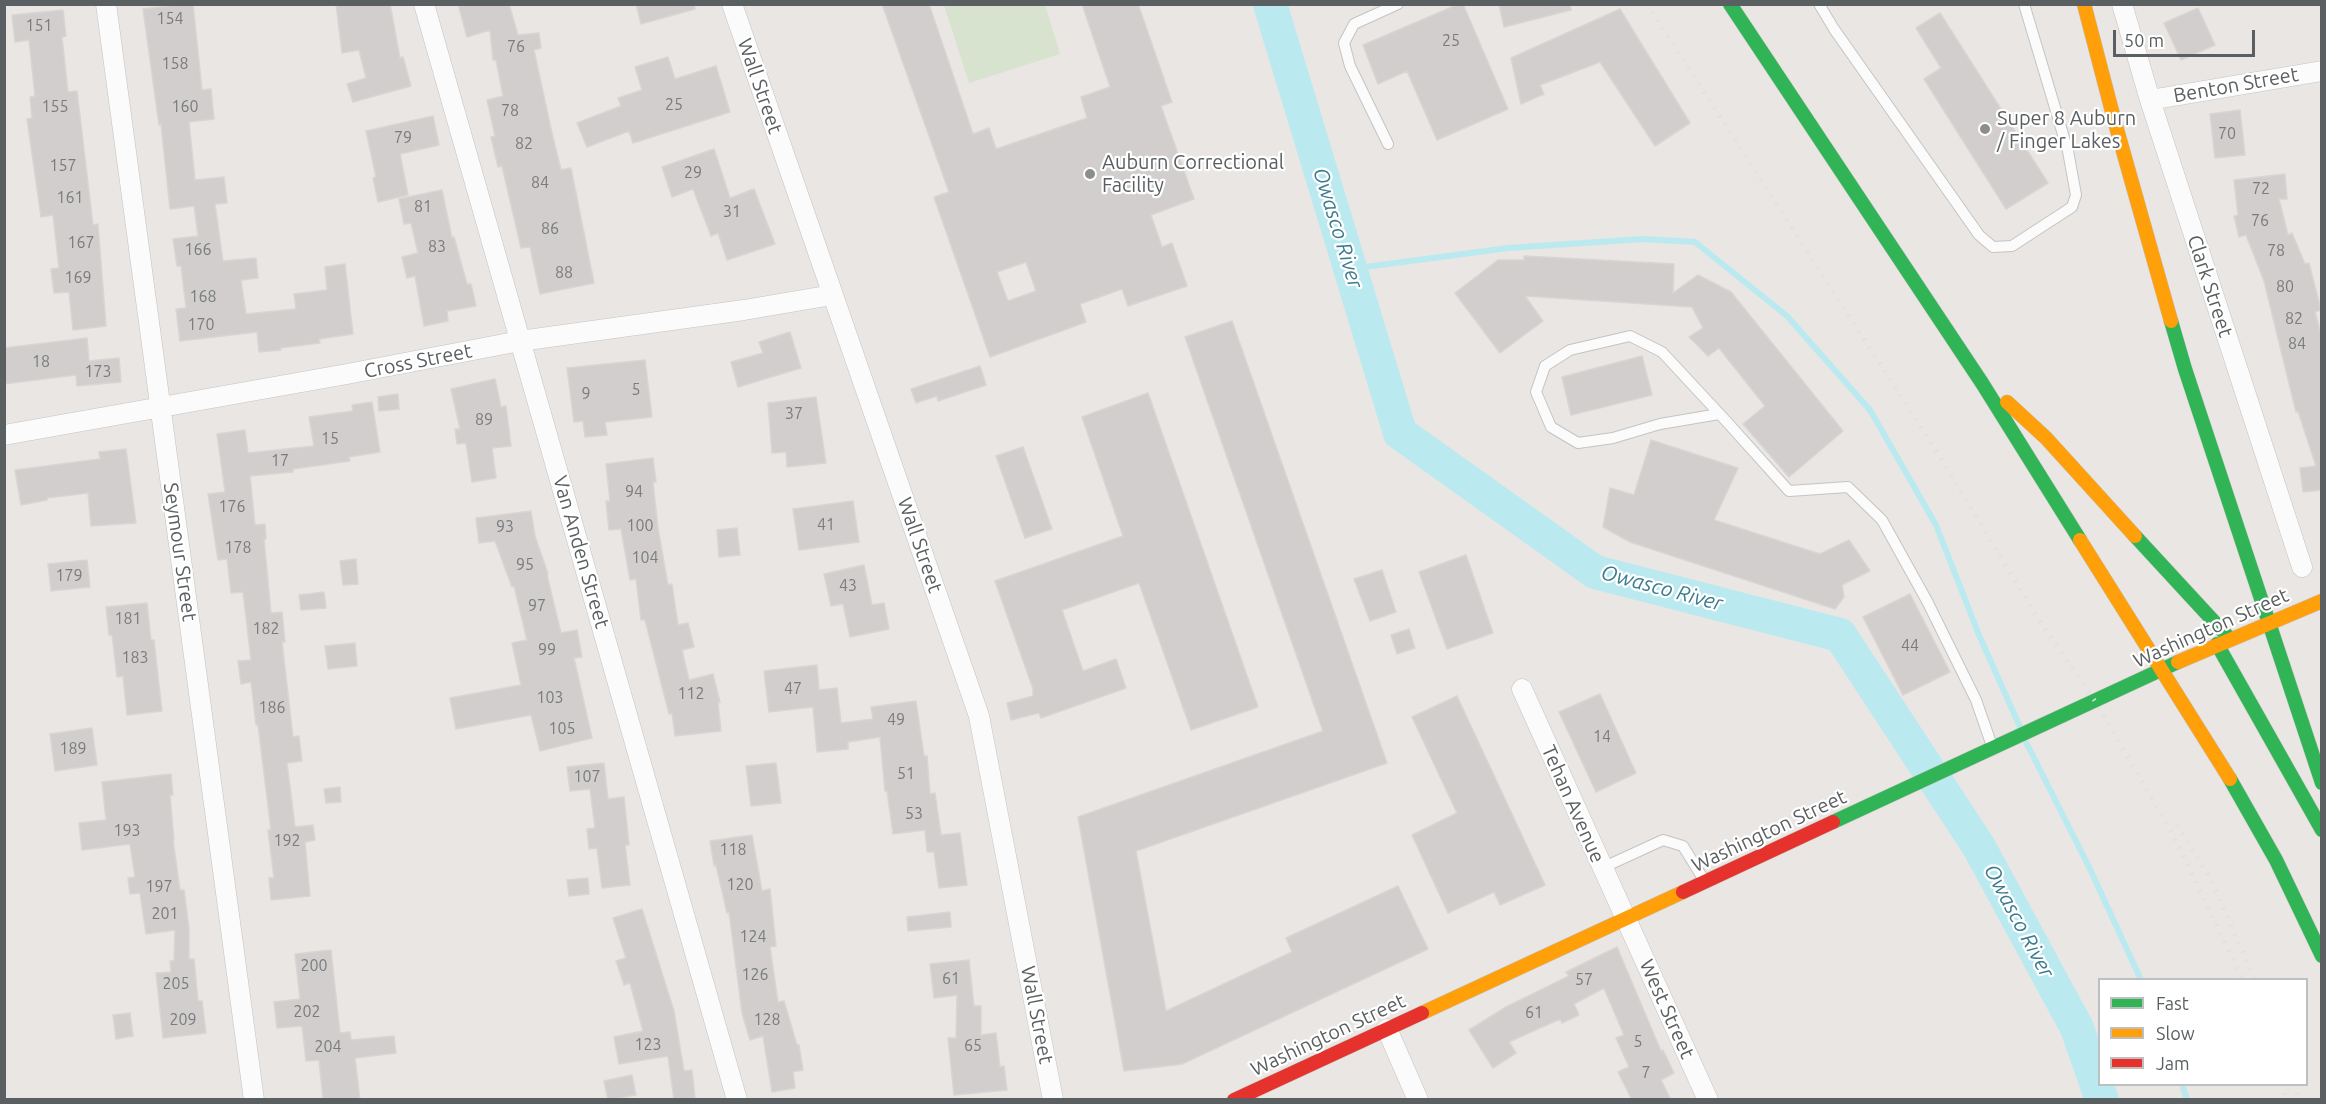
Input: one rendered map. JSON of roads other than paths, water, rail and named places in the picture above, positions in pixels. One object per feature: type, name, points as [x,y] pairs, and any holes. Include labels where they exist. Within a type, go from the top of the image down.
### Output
[{"type":"main road","points":[[1730,4],[1982,383],[2236,789],[2276,860],[2322,956]]},
{"type":"main road","points":[[2084,4],[2185,369],[2322,783]]},
{"type":"main road","points":[[1982,383],[2017,410],[2046,438],[2223,642],[2322,830]]},
{"type":"main road","name":"Washington Street","points":[[1234,1100],[2161,670],[2322,601]]},
{"type":"street","name":"Seymour Street","points":[[106,4],[254,1100]]},
{"type":"street","name":"Van Anden Street","points":[[424,4],[738,1100]]},
{"type":"street","name":"Wall Street","points":[[732,4],[979,716],[1053,1100]]},
{"type":"street","name":"Clark Street","points":[[2122,4],[2150,100],[2302,567]]},
{"type":"street","name":"Benton Street","points":[[2150,100],[2322,70]]},
{"type":"street","name":"Cross Street","points":[[4,435],[520,341],[733,312],[832,295]]},
{"type":"street","name":"Tehan Avenue","points":[[1522,689],[1626,919]]},
{"type":"street","name":"West Street","points":[[1626,919],[1708,1100]]},
{"type":"street","points":[[1387,1029],[1418,1100]]},
{"type":"lane","points":[[1388,144],[1350,66],[1344,43],[1354,24],[1398,4]]},
{"type":"lane","points":[[1819,4],[1834,29],[1979,235],[1993,247],[2012,246],[2072,207],[2076,195],[2068,151],[2024,4]]},
{"type":"lane","points":[[1719,414],[1660,424],[1613,438],[1578,443],[1551,427],[1536,392],[1545,366],[1570,350],[1630,336],[1662,352],[1719,414],[1789,491],[1848,487],[1882,520],[1927,601],[1976,700],[1993,749]]},
{"type":"lane","points":[[1602,868],[1662,840],[1683,846],[1705,882]]},
{"type":"waterway","name":"Owasco River","points":[[1270,4],[1400,433],[1595,572],[1840,635],[1979,847],[2077,1028],[2102,1100]]},
{"type":"waterway","points":[[1350,269],[1508,248],[1643,239],[1695,242],[1787,316],[1870,410],[1936,525],[1979,635],[2020,727]]},
{"type":"waterway","points":[[2026,742],[2091,871],[2140,978]]},
{"type":"waterway","points":[[2183,1086],[2187,1100]]},
{"type":"railway","points":[[1647,4],[1935,449],[2039,620],[2095,701],[2173,835],[2242,978]]},
{"type":"railway","points":[[2177,825],[2210,878],[2254,978]]},
{"type":"railway","points":[[2283,1086],[2287,1100]]},
{"type":"railway","points":[[2295,1086],[2299,1100]]},
{"type":"place","name":"Super 8 Auburn / Finger Lakes","points":[[1985,129]]},
{"type":"place","name":"Auburn Correctional Facility","points":[[1090,174]]}]
